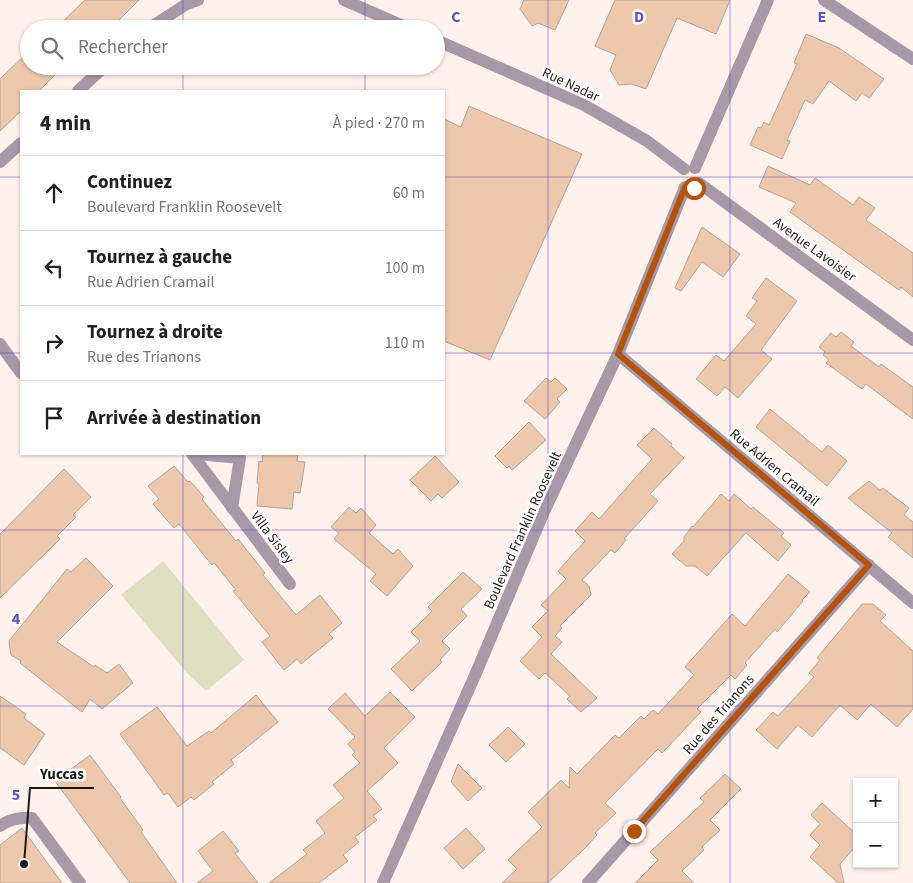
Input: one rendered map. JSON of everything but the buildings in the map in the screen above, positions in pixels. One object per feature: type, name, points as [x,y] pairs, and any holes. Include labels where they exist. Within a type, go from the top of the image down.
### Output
[{"type":"street","points":[[160,20],[185,2],[198,0]]},
{"type":"street","points":[[344,0],[390,20]]},
{"type":"street","points":[[690,168],[700,174],[700,183],[694,188],[685,187],[679,178],[690,168],[768,0]]},
{"type":"street","points":[[824,0],[913,59]]},
{"type":"street","name":"Rue Nadar","points":[[445,44],[584,105],[690,168]]},
{"type":"street","points":[[79,90],[95,75]]},
{"type":"street","points":[[0,162],[20,144]]},
{"type":"street","name":"Avenue Lavoisier","points":[[700,183],[913,340]]},
{"type":"street","name":"Boulevard Franklin Roosevelt","points":[[383,883],[476,673],[543,514],[618,354],[685,187]]},
{"type":"street","points":[[0,344],[20,372]]},
{"type":"street","name":"Rue Adrien Cramail","points":[[618,354],[913,603]]},
{"type":"street","name":"Villa Sisley","points":[[193,455],[290,584]]},
{"type":"street","name":"Villa Sisley","points":[[208,455],[240,458],[232,508]]},
{"type":"street","name":"Rue des Trianons","points":[[588,883],[869,565]]},
{"type":"street","points":[[0,826],[20,817],[32,818],[80,883]]},
{"type":"green space","points":[[163,561],[244,660],[206,691],[188,674],[121,595]]},
{"type":"place","name":"Yuccas","points":[[24,864]]},
{"type":"route","points":[[634,831],[869,565],[618,354],[685,187],[694,188]]}]
